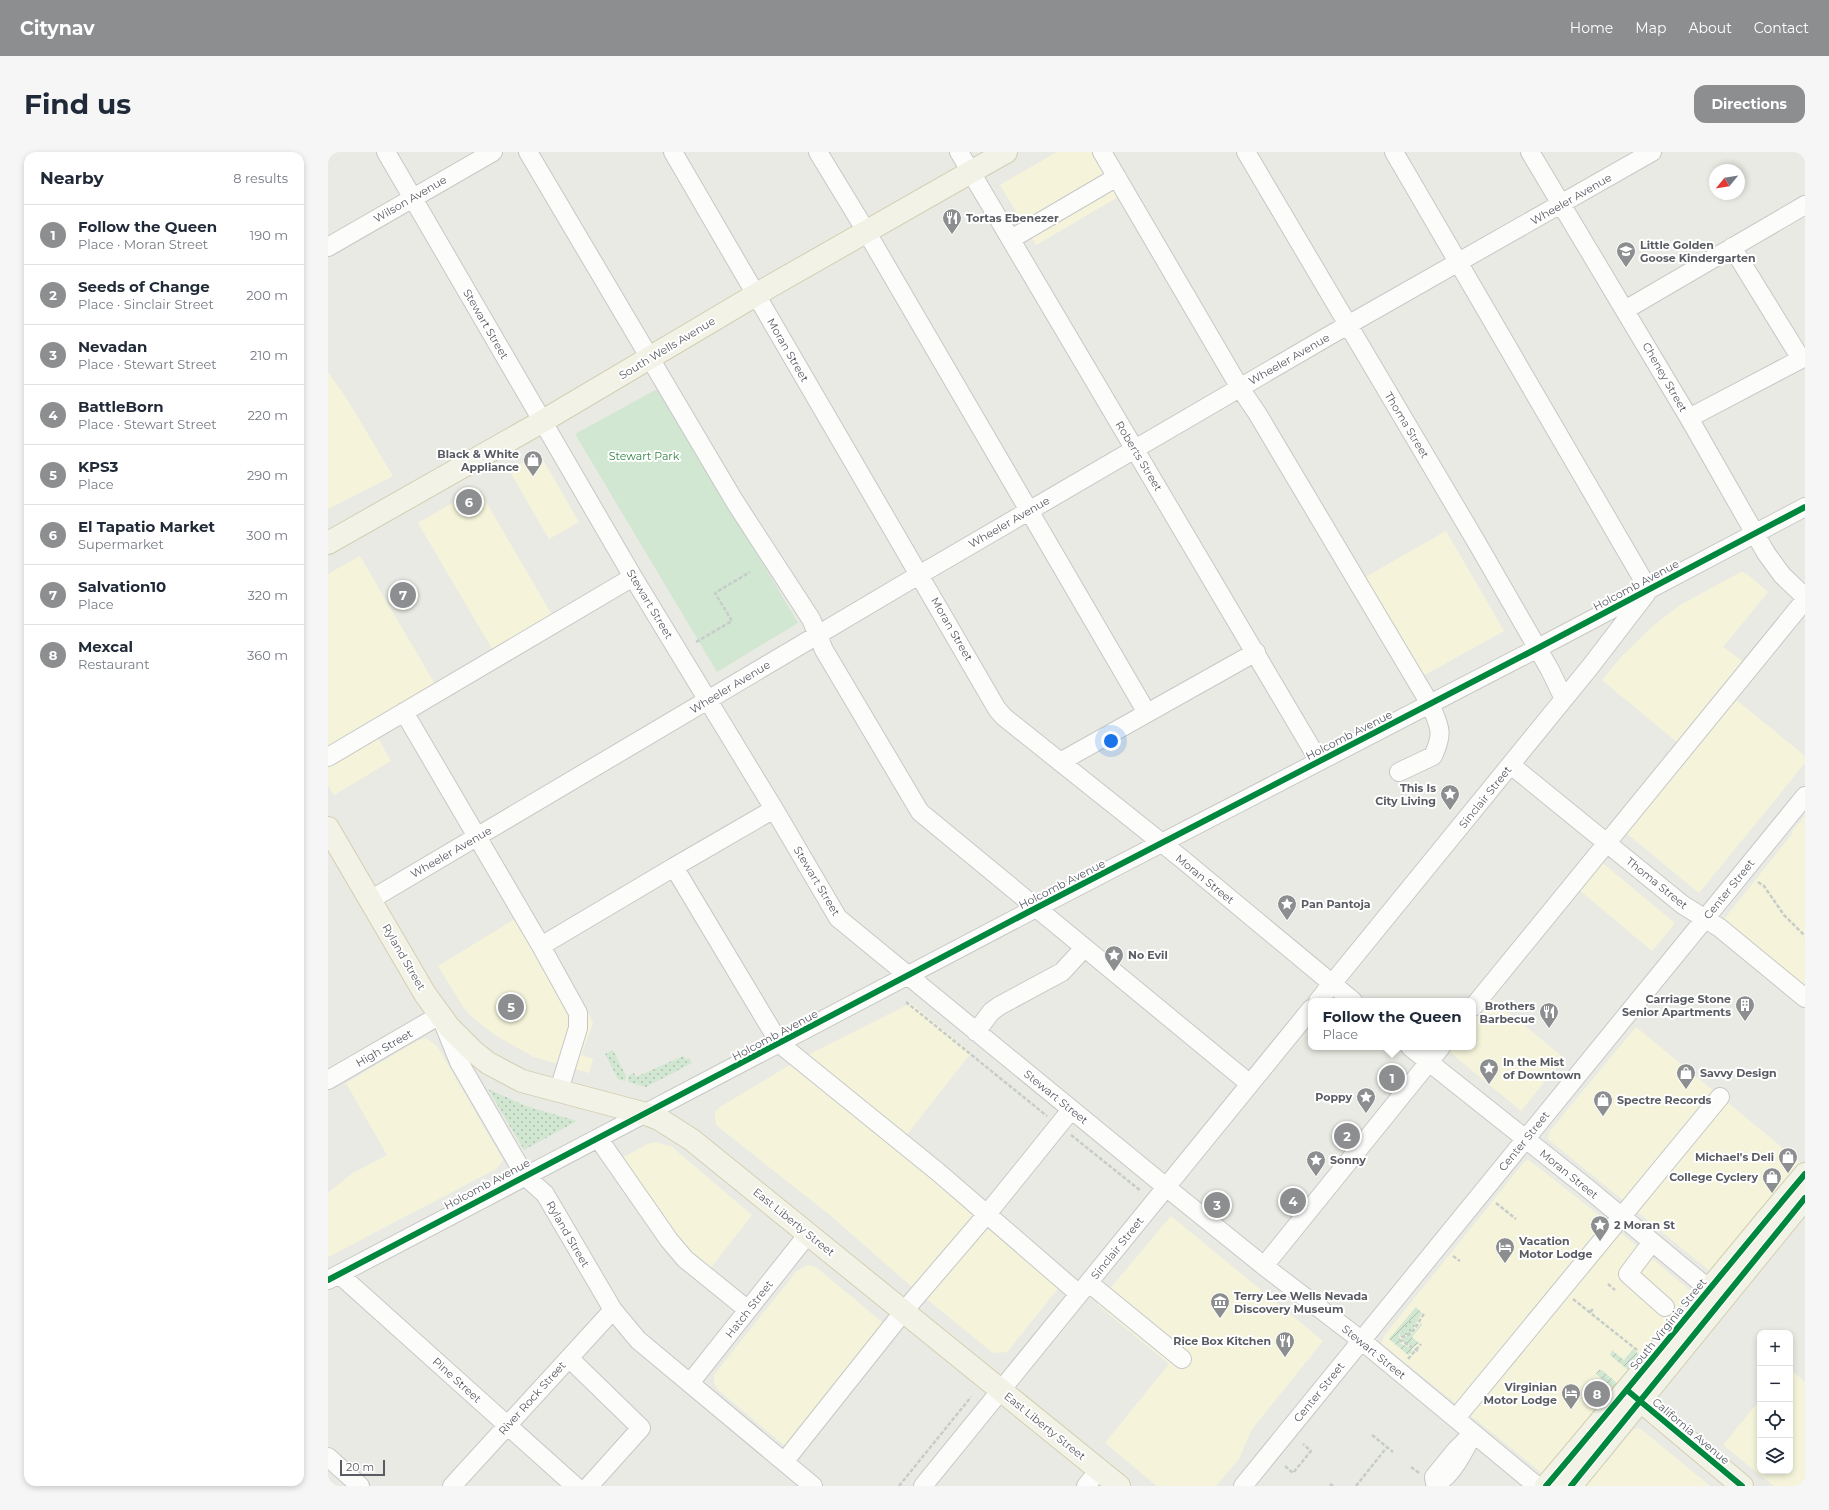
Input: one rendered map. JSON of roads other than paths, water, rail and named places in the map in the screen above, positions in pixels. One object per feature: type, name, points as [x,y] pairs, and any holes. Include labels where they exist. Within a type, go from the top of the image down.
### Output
[{"type":"main road","name":"South Wells Avenue","points":[[328,543],[543,421],[756,294],[1006,152]]},
{"type":"main road","name":"Ryland Street","points":[[328,828],[440,1016]]},
{"type":"main road","name":"East Liberty Street","points":[[440,1016],[461,1039],[488,1063],[522,1081],[646,1114],[669,1125],[692,1140],[1000,1390],[1093,1478],[1118,1486]]},
{"type":"main road","name":"South Virginia Street","points":[[1571,1486],[1709,1288],[1805,1174]]},
{"type":"main road","name":"South Virginia Street","points":[[1546,1486],[1634,1396],[1805,1198]]},
{"type":"main road","name":"California Avenue","points":[[1634,1396],[1742,1486]]},
{"type":"street","name":"Stewart Street","points":[[386,152],[634,577],[838,918],[1166,1187],[1264,1266],[1361,1340],[1537,1486]]},
{"type":"street","name":"Wilson Avenue","points":[[328,247],[493,152]]},
{"type":"street","points":[[528,152],[735,502],[811,619],[817,635],[920,812],[1250,1084]]},
{"type":"street","name":"Moran Street","points":[[673,152],[920,574],[997,709],[1004,718],[1316,968],[1349,998]]},
{"type":"street","points":[[818,152],[866,231],[1147,713]]},
{"type":"street","name":"Roberts Street","points":[[958,152],[1256,652],[1319,761]]},
{"type":"street","points":[[1102,152],[1240,388],[1261,419],[1430,704],[1440,729],[1438,745],[1433,756],[1399,772]]},
{"type":"street","name":"Thoma Street","points":[[1246,152],[1538,648],[1564,699]]},
{"type":"street","points":[[1394,152],[1649,590]]},
{"type":"street","name":"Cheney Street","points":[[1530,152],[1689,418],[1754,533],[1776,568],[1805,597]]},
{"type":"street","name":"Wheeler Avenue","points":[[370,900],[920,574],[1136,450],[1348,325],[1652,152]]},
{"type":"street","points":[[1011,239],[1117,177]]},
{"type":"street","points":[[1625,310],[1805,205]]},
{"type":"street","points":[[1689,418],[1803,358],[1732,247]]},
{"type":"street","name":"Holcomb Avenue","points":[[334,1277],[780,1044],[1036,908],[1538,648],[1805,507]]},
{"type":"street","points":[[328,757],[634,577]]},
{"type":"street","name":"Sinclair Street","points":[[1320,998],[1564,699],[1649,590]]},
{"type":"street","points":[[1476,1003],[1805,600]]},
{"type":"street","points":[[1060,762],[1256,652]]},
{"type":"street","points":[[404,712],[478,837],[578,1013],[578,1028],[559,1090]]},
{"type":"street","name":"Thoma Street","points":[[1511,764],[1683,905],[1720,928],[1804,995]]},
{"type":"street","name":"Center Street","points":[[1243,1486],[1805,796]]},
{"type":"street","points":[[541,946],[774,809]]},
{"type":"street","points":[[674,867],[780,1044],[938,1172],[987,1214],[1084,1288],[1182,1359]]},
{"type":"street","points":[[976,1032],[991,1012],[999,1006],[1062,972],[1084,948]]},
{"type":"street","name":"Sinclair Street","points":[[923,1486],[1308,1013]]},
{"type":"street","name":"High Street","points":[[328,1080],[440,1016]]},
{"type":"street","name":"Ryland Street","points":[[440,1016],[459,1062],[525,1176],[545,1194],[613,1310],[638,1340],[813,1486]]},
{"type":"street","name":"Moran Street","points":[[1414,1050],[1709,1288]]},
{"type":"street","points":[[1264,1266],[1438,1050]]},
{"type":"street","points":[[1456,1418],[1720,1096]]},
{"type":"street","points":[[784,1462],[904,1311],[987,1214],[1071,1110]]},
{"type":"street","points":[[598,1138],[670,1240],[686,1259],[748,1310]]},
{"type":"street","name":"Hatch Street","points":[[690,1383],[808,1234]]},
{"type":"street","points":[[1652,1242],[1628,1274],[1665,1307]]},
{"type":"street","name":"Pine Street","points":[[334,1277],[507,1425],[575,1486]]},
{"type":"street","name":"River Rock Street","points":[[452,1486],[613,1310]]},
{"type":"street","points":[[568,1358],[642,1428],[589,1486]]},
{"type":"street","points":[[328,1457],[360,1486]]},
{"type":"place","name":"Tortas Ebenezer","points":[[952,235]]},
{"type":"place","name":"Little Golden Goose Kindergarten","points":[[1626,268]]},
{"type":"place","name":"Black & White Appliance","points":[[533,477]]},
{"type":"place","name":"El Tapatio Market","points":[[469,502]]},
{"type":"place","name":"Salvation10","points":[[403,595]]},
{"type":"place","name":"This Is City Living","points":[[1450,811]]},
{"type":"place","name":"Pan Pantoja","points":[[1287,921]]},
{"type":"place","name":"No Evil","points":[[1114,972]]},
{"type":"place","name":"KPS3","points":[[511,1007]]},
{"type":"place","name":"Carriage Stone Senior Apartments","points":[[1745,1022]]},
{"type":"place","name":"Brothers Barbecue","points":[[1549,1029]]},
{"type":"place","name":"Follow the Queen","points":[[1392,1078]]},
{"type":"place","name":"In the Mist of Downtown","points":[[1489,1085]]},
{"type":"place","name":"Savvy Design","points":[[1686,1090]]},
{"type":"place","name":"Poppy","points":[[1366,1114]]},
{"type":"place","name":"Spectre Records","points":[[1603,1117]]},
{"type":"place","name":"Seeds of Change","points":[[1347,1136]]},
{"type":"place","name":"Michael's Deli","points":[[1788,1174]]},
{"type":"place","name":"Sonny","points":[[1316,1177]]},
{"type":"place","name":"College Cyclery","points":[[1772,1194]]},
{"type":"place","name":"BattleBorn","points":[[1293,1201]]},
{"type":"place","name":"Nevadan","points":[[1217,1205]]},
{"type":"place","name":"2 Moran St","points":[[1600,1242]]},
{"type":"place","name":"Vacation Motor Lodge","points":[[1505,1264]]},
{"type":"place","name":"Terry Lee Wells Nevada Discovery Museum","points":[[1220,1319]]},
{"type":"place","name":"Rice Box Kitchen","points":[[1285,1358]]},
{"type":"place","name":"Mexcal","points":[[1597,1394]]},
{"type":"place","name":"Virginian Motor Lodge","points":[[1571,1410]]},
{"type":"park label","name":"Stewart Park","points":[[644,456]]}]
